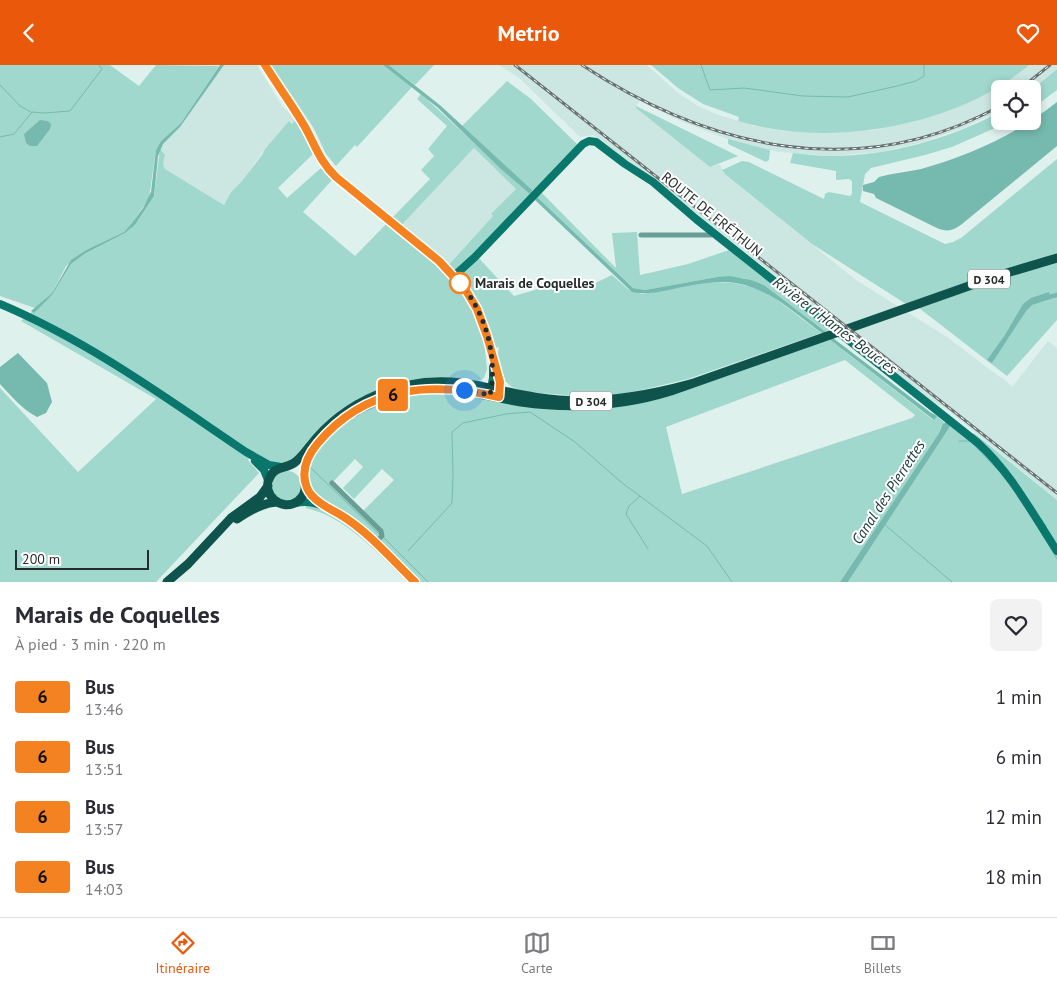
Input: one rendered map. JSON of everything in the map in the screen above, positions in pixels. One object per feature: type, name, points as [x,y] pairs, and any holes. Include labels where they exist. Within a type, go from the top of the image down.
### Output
[{"type":"main road","name":"D 304","points":[[284,467],[298,461],[319,435],[340,415],[384,392],[406,386],[437,382],[459,383],[541,404],[595,405],[649,397],[1016,270],[1057,258]]},
{"type":"main road","name":"D 304","points":[[305,483],[306,462],[319,441],[347,416],[370,403],[398,393],[432,388],[495,393]]},
{"type":"main road","points":[[167,582],[234,515],[260,497],[272,473],[284,467],[298,470],[305,483],[304,495],[296,503],[286,505],[277,502],[270,496],[268,483]]},
{"type":"main road","points":[[215,535],[250,511],[277,502]]},
{"type":"street","points":[[265,65],[301,120],[319,157],[329,170],[428,251],[465,289],[477,309],[490,347],[495,393]]},
{"type":"street","name":"ROUTE DE FRÉTHUN","points":[[454,276],[475,257],[582,145],[589,141],[598,143],[650,180],[982,446],[1007,474],[1057,551]]},
{"type":"street","points":[[641,235],[710,235],[713,232]]},
{"type":"street","points":[[0,305],[69,336],[113,363],[246,452],[269,465],[284,467]]},
{"type":"street","points":[[246,452],[264,470],[268,483]]},
{"type":"street","points":[[305,483],[312,495],[330,509],[379,540],[415,582]]},
{"type":"street","points":[[332,483],[378,528],[379,540]]},
{"type":"street","points":[[296,503],[310,501],[330,509]]},
{"type":"shaded area","points":[[0,65],[110,65],[139,86],[156,65],[219,66],[181,123],[161,141],[156,150],[149,198],[132,223],[124,232],[88,249],[66,266],[52,293],[35,308],[0,296]]},
{"type":"shaded area","points":[[220,65],[224,65],[180,127],[163,144],[158,156],[154,196],[135,225],[125,233],[86,253],[71,264],[52,295],[34,313],[31,311],[52,293],[71,260],[88,249],[124,232],[132,223],[143,208],[151,192],[156,150],[161,141],[181,123]]},
{"type":"shaded area","points":[[224,65],[257,65],[282,106],[296,119],[292,124],[289,122],[265,149],[241,182],[231,192],[224,205],[165,169],[163,164],[165,155],[160,149],[180,127]]},
{"type":"shaded area","points":[[271,65],[383,65],[412,87],[357,147],[355,145],[336,166],[326,154],[313,127]]},
{"type":"shaded area","points":[[383,65],[389,65],[441,106],[532,190],[530,194],[501,169],[437,107]]},
{"type":"shaded area","points":[[389,65],[434,65],[415,85]]},
{"type":"shaded area","points":[[499,65],[647,65],[677,92],[698,106],[716,114],[754,126],[785,131],[833,133],[875,130],[913,122],[952,109],[991,91],[991,114],[963,128],[923,142],[880,152],[830,156],[779,152],[733,141],[683,122],[640,101],[636,106],[710,167],[719,164],[726,175],[856,280],[947,337],[1012,387],[1048,341],[1057,348],[1057,500],[948,410],[933,402],[660,184],[593,135],[580,137],[519,78]]},
{"type":"shaded area","points":[[651,65],[1029,65],[1008,80],[991,80],[991,91],[966,104],[929,117],[891,127],[851,132],[812,133],[774,129],[738,121],[739,117],[703,104],[678,88]]},
{"type":"shaded area","points":[[1029,65],[1057,65],[1057,69],[1041,82],[1041,80],[1007,80]]},
{"type":"shaded area","points":[[1057,69],[1057,90],[1041,102],[1041,82]]},
{"type":"shaded area","points":[[507,81],[531,99],[578,145],[475,254],[514,296],[562,282],[589,286],[612,275],[629,290],[642,294],[712,282],[734,283],[761,290],[821,333],[688,379],[610,396],[590,397],[527,392],[512,387],[505,381],[498,353],[499,347],[485,350],[487,369],[484,378],[476,382],[383,389],[291,462],[275,463],[252,451],[248,460],[259,473],[156,582],[0,582],[0,388],[78,472],[156,399],[21,321],[52,295],[71,264],[86,253],[125,233],[135,225],[154,196],[160,149],[165,155],[163,164],[165,169],[224,205],[231,192],[241,182],[265,149],[289,121],[292,124],[296,119],[314,153],[278,188],[287,198],[321,168],[333,179],[303,212],[355,256],[430,179],[421,170],[434,156],[428,149],[447,126],[417,99],[421,94],[481,149],[532,190],[462,126]],"holes":[[[474,148],[516,189],[491,214],[493,216],[443,271],[397,230]]]},
{"type":"shaded area","points":[[1057,102],[1057,146],[954,229],[939,229],[876,198],[874,194],[863,191],[863,185],[874,182],[879,177],[921,169],[957,157],[1016,130],[1041,130],[1042,113]]},
{"type":"shaded area","points":[[636,106],[738,156],[710,167],[636,108]]},
{"type":"shaded area","points":[[991,116],[991,130],[952,147],[871,168],[865,174],[860,202],[945,244],[961,238],[1057,159],[1057,254],[906,304],[812,244],[722,170],[742,161],[749,162],[824,199],[825,194],[829,192],[850,196],[852,194],[852,181],[849,179],[836,180],[836,171],[790,163],[793,153],[826,156],[874,153],[939,138]]},
{"type":"shaded area","points":[[40,120],[48,121],[51,124],[50,129],[37,146],[30,146],[26,143],[24,134]]},
{"type":"shaded area","points":[[728,139],[770,150],[769,160],[766,162],[728,144]]},
{"type":"shaded area","points":[[474,148],[516,189],[443,271],[397,230]]},
{"type":"shaded area","points":[[541,192],[616,268],[612,233],[637,232],[640,275],[688,264],[732,249],[830,329],[825,332],[764,285],[743,278],[717,277],[645,290],[633,288],[537,197]]},
{"type":"shaded area","points":[[537,197],[633,288],[645,290],[730,276],[751,280],[764,285],[827,333],[823,334],[777,300],[751,287],[738,283],[714,282],[653,293],[632,292],[535,200]]},
{"type":"shaded area","points":[[1057,261],[1057,320],[1007,376],[919,308],[1010,275]]},
{"type":"shaded area","points":[[1049,292],[1050,299],[1032,305],[1026,311],[992,363],[987,360],[1005,335],[1023,304],[1031,298]]},
{"type":"shaded area","points":[[833,338],[937,416],[934,420],[829,339]]},
{"type":"shaded area","points":[[829,339],[933,420],[937,416],[945,423],[941,426],[939,433],[840,582],[407,582],[373,548],[349,528],[321,513],[306,508],[311,487],[308,469],[326,439],[349,419],[387,399],[430,392],[486,397],[656,399]],"holes":[[[845,360],[915,415],[912,418],[682,494],[666,427]],[[355,459],[363,467],[343,488],[354,499],[382,469],[394,480],[361,513],[331,484]]]},
{"type":"shaded area","points":[[18,353],[47,383],[52,402],[46,413],[37,417],[13,398],[0,384],[0,367]]},
{"type":"shaded area","points":[[946,422],[951,425],[848,582],[840,582],[939,433],[942,425]]},
{"type":"shaded area","points":[[951,425],[969,437],[974,433],[1057,500],[1057,582],[848,582]]},
{"type":"shaded area","points":[[287,471],[293,472],[301,480],[301,492],[293,500],[287,501],[281,500],[273,492],[272,486],[273,480],[281,472]]},
{"type":"waterway","points":[[0,137],[14,134],[32,112],[70,111],[102,69],[99,65]]},
{"type":"waterway","points":[[701,65],[710,90],[744,88],[803,96],[848,97],[916,81],[924,76],[924,65]]},
{"type":"waterway","points":[[0,85],[20,106],[31,112]]},
{"type":"waterway","name":"Canal des Pierrettes","points":[[1045,298],[1057,295]]},
{"type":"waterway","points":[[408,551],[452,503],[452,432],[463,423],[506,414],[530,412],[575,442],[621,482],[707,546],[732,582]]},
{"type":"waterway","points":[[959,441],[969,441]]},
{"type":"waterway","points":[[972,443],[997,469]]},
{"type":"waterway","points":[[310,467],[379,534]]},
{"type":"waterway","points":[[640,496],[629,506],[626,514],[648,549]]},
{"type":"waterway","points":[[1041,519],[1046,526]]},
{"type":"waterway","points":[[884,524],[952,582]]},
{"type":"waterway","points":[[1041,532],[1057,559]]},
{"type":"waterway","points":[[384,538],[428,582]]},
{"type":"railway","points":[[515,65],[1057,493]]},
{"type":"railway","points":[[582,65],[631,94],[682,118],[734,136],[787,146],[840,149],[894,144],[947,130],[991,110]]},
{"type":"railway","points":[[1031,80],[1050,65]]},
{"type":"bus line","name":"6","points":[[265,65],[301,120],[326,167],[428,251],[454,276],[473,302],[487,336],[500,382],[499,397],[474,391],[436,388],[407,391],[385,397],[355,411],[338,423],[317,445],[306,462],[304,472],[306,486],[312,495],[360,529],[415,582]]},
{"type":"place","name":"Marais de Coquelles","points":[[460,283]]},
{"type":"route","points":[[460,283],[473,302],[484,324],[492,355],[493,369],[490,395],[464,390]]},
{"type":"water label","name":"Rivière d'Hames-Boucres","points":[[835,325]]}]
